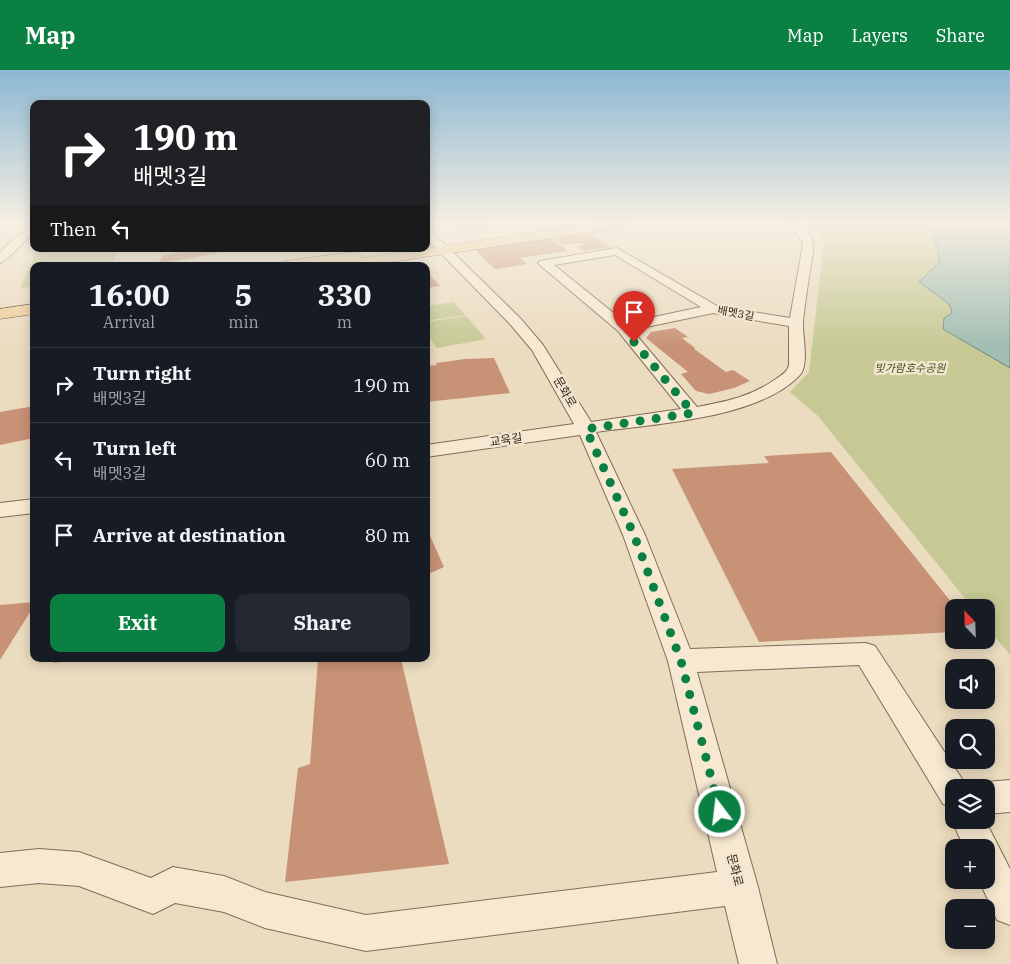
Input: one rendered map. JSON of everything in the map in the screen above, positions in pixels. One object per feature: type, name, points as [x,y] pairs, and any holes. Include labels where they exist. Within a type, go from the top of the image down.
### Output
[{"type":"main road","points":[[0,307],[30,303]]},
{"type":"main road","points":[[0,314],[30,310]]},
{"type":"street","name":"문화로","points":[[456,265],[515,321],[538,348],[565,390],[586,429],[634,535],[681,661],[740,887],[758,964]]},
{"type":"street","name":"배멧3길","points":[[546,265],[623,328],[693,413]]},
{"type":"street","name":"배멧3길","points":[[640,265],[713,309],[796,323]]},
{"type":"street","points":[[586,429],[736,405],[765,394],[794,373],[797,365],[796,323],[805,265]]},
{"type":"street","points":[[623,328],[713,309]]},
{"type":"street","name":"교육길","points":[[430,450],[586,429]]},
{"type":"street","points":[[0,510],[30,506]]},
{"type":"street","points":[[681,661],[866,654],[945,779]]},
{"type":"street","points":[[995,797],[1010,796]]},
{"type":"street","points":[[0,870],[39,866],[79,870],[153,896],[173,885],[216,892],[265,910],[366,933],[740,887]]},
{"type":"street","points":[[995,876],[1010,907]]},
{"type":"green space","name":"빛가람호수공원","points":[[821,265],[1010,265],[1010,655],[995,637],[995,599],[966,599],[818,416],[790,392],[809,372]]},
{"type":"green space","points":[[30,266],[30,287],[21,288]]},
{"type":"green space","points":[[454,302],[465,315],[430,320],[430,305]]},
{"type":"green space","points":[[466,316],[486,339],[437,348],[430,338],[430,321]]},
{"type":"shaded area","points":[[936,265],[1010,265],[1010,368],[943,329],[944,318],[952,313],[950,306],[919,282]]},
{"type":"building","points":[[490,265],[522,265],[495,269]]},
{"type":"building","points":[[430,275],[440,286],[430,287]]},
{"type":"building","points":[[675,328],[688,337],[682,338],[694,349],[726,372],[733,370],[750,381],[734,388],[709,394],[696,391],[681,374],[688,372],[646,338],[651,332]]},
{"type":"building","points":[[494,358],[510,393],[430,402],[430,366],[465,359]]},
{"type":"building","points":[[30,407],[30,439],[0,445],[0,412]]},
{"type":"building","points":[[831,452],[949,599],[945,599],[945,632],[759,642],[672,469],[769,463],[764,456]]},
{"type":"building","points":[[430,536],[444,567],[430,573]]},
{"type":"building","points":[[30,602],[30,612],[0,660],[0,605]]},
{"type":"building","points":[[318,662],[402,662],[449,864],[285,882],[298,768],[310,764]]},
{"type":"route","points":[[634,342],[693,413],[586,429],[634,535],[681,661],[720,812]]}]
